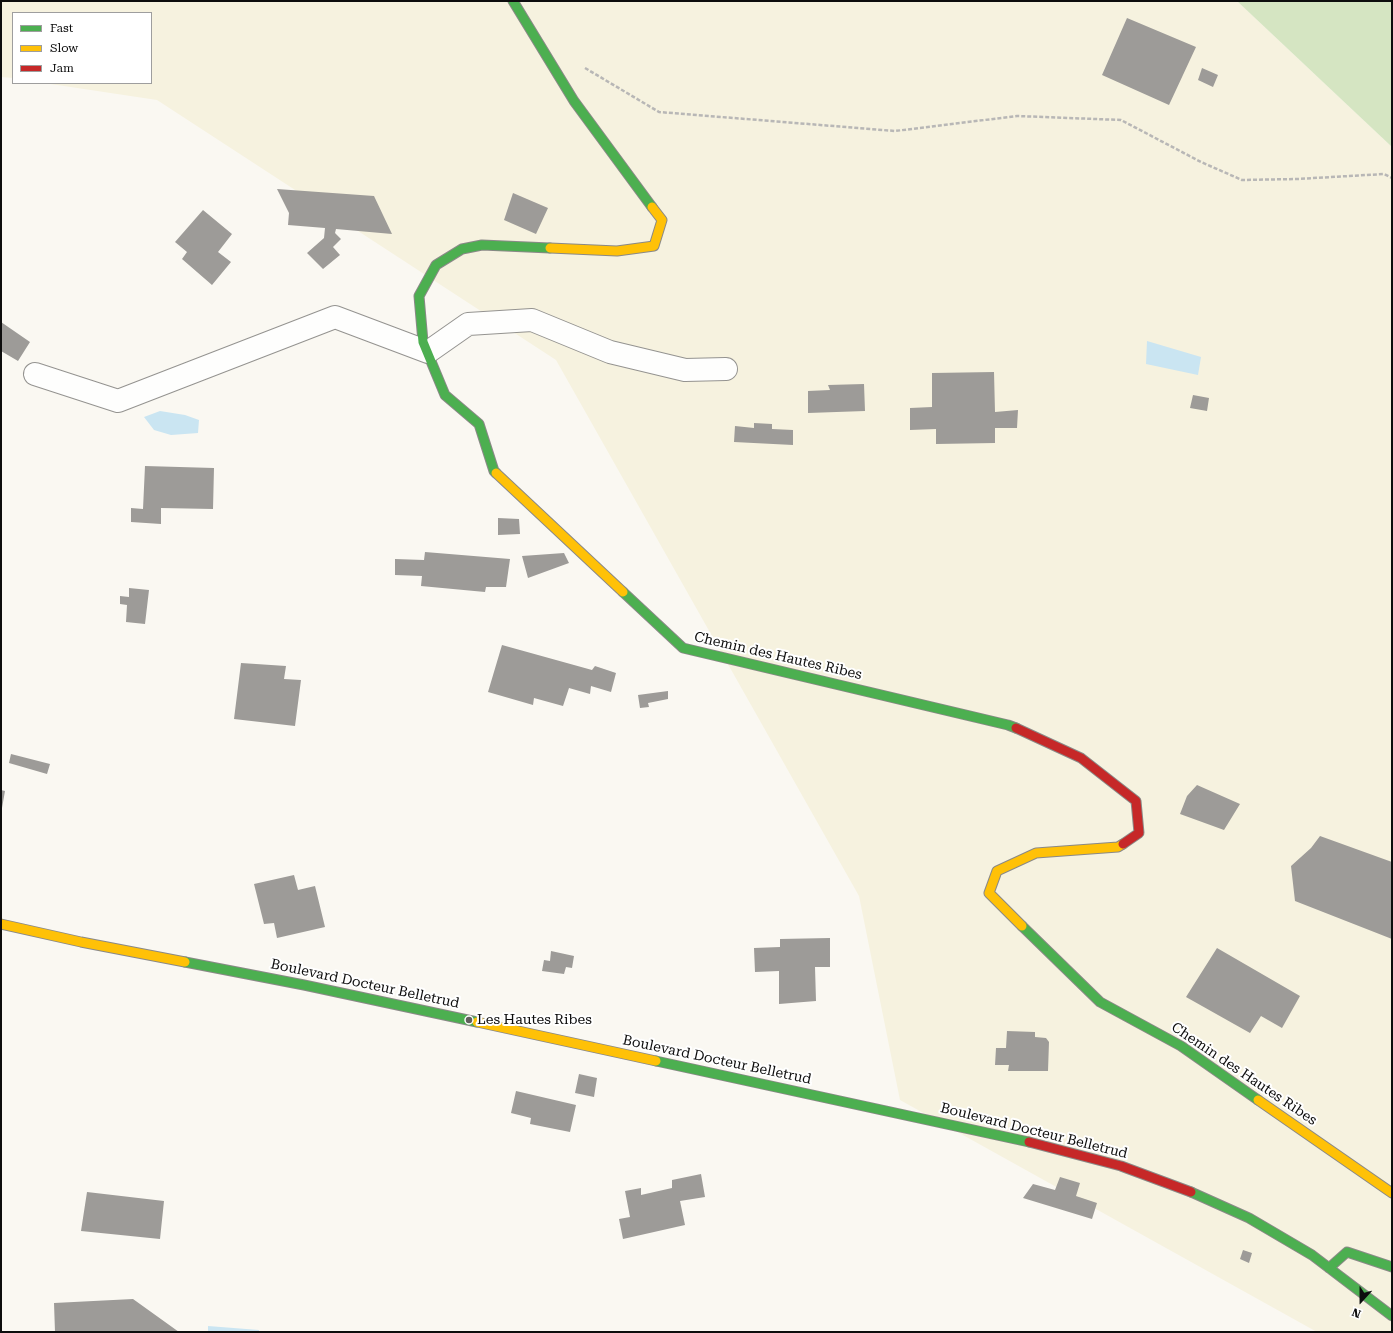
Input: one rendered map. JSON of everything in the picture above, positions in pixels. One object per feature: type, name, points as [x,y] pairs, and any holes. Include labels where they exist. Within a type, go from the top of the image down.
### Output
[{"type":"street","name":"Chemin des Hautes Ribes","points":[[513,1],[574,101],[662,220],[654,246],[617,251],[482,245],[462,250],[436,265],[419,296],[423,342],[446,395],[479,424],[494,470],[683,648],[1008,725],[1081,758],[1136,801],[1139,833],[1118,847],[1036,853],[997,871],[989,893],[1100,1002],[1181,1046],[1392,1192]]},
{"type":"street","points":[[35,374],[118,401],[335,317],[428,352],[468,324],[532,320],[610,352],[685,370],[726,369]]},
{"type":"street","name":"Boulevard Docteur Belletrud","points":[[1,924],[81,942],[304,985],[1051,1147],[1121,1166],[1192,1192],[1249,1218],[1312,1255],[1392,1316]]},
{"type":"street","points":[[1329,1268],[1347,1252],[1392,1267]]},
{"type":"path","points":[[583,66],[658,112],[895,130],[1017,116],[1121,120],[1201,162],[1242,180],[1298,179],[1384,174],[1392,178]]},
{"type":"shaded area","points":[[1,1],[1238,1],[1392,147],[1392,1332],[1317,1332],[900,1100],[859,896],[556,360],[157,100],[51,84],[152,84],[152,12],[12,12],[12,78],[1,77]]},
{"type":"green space","points":[[1392,1],[1392,147],[1238,2]]},
{"type":"water","points":[[1147,341],[1201,357],[1198,375],[1146,364]]},
{"type":"water","points":[[160,411],[185,415],[199,420],[198,433],[171,435],[154,430],[144,417]]},
{"type":"water","points":[[208,1326],[259,1330],[259,1332],[208,1332]]},
{"type":"building","points":[[1127,18],[1196,47],[1169,105],[1102,75]]},
{"type":"building","points":[[1202,68],[1218,75],[1213,87],[1198,80]]},
{"type":"building","points":[[277,189],[374,196],[392,234],[336,229],[335,233],[341,239],[333,247],[340,255],[323,269],[307,253],[324,238],[325,228],[288,225],[289,213]]},
{"type":"building","points":[[513,193],[548,208],[536,234],[504,220]]},
{"type":"building","points":[[203,210],[232,234],[218,252],[231,262],[212,285],[182,259],[187,252],[175,242]]},
{"type":"building","points":[[1,322],[30,342],[18,361],[1,351]]},
{"type":"building","points":[[994,372],[995,412],[1018,410],[1017,428],[995,428],[995,443],[936,444],[936,429],[910,430],[910,408],[932,407],[932,373]]},
{"type":"building","points":[[864,384],[865,411],[808,413],[808,391],[830,390],[828,385]]},
{"type":"building","points":[[1193,395],[1209,398],[1207,411],[1190,408]]},
{"type":"building","points":[[754,423],[772,424],[772,429],[793,430],[793,445],[734,442],[735,426],[754,428]]},
{"type":"building","points":[[145,466],[214,468],[213,509],[161,508],[161,524],[131,522],[131,508],[143,509]]},
{"type":"building","points":[[498,518],[519,519],[520,534],[498,535]]},
{"type":"building","points":[[425,552],[510,559],[506,587],[486,587],[485,592],[421,586],[422,576],[395,575],[395,559],[424,560]]},
{"type":"building","points":[[564,553],[569,563],[528,578],[522,556]]},
{"type":"building","points":[[129,588],[149,590],[145,624],[126,622],[127,605],[120,604],[120,596],[129,597]]},
{"type":"building","points":[[502,645],[592,670],[595,666],[616,673],[611,692],[591,686],[590,694],[569,688],[563,706],[534,698],[533,705],[488,692]]},
{"type":"building","points":[[241,663],[286,666],[284,679],[301,680],[295,726],[234,719]]},
{"type":"building","points":[[668,691],[668,699],[648,703],[649,707],[640,708],[638,695]]},
{"type":"building","points":[[11,754],[50,764],[47,774],[9,763]]},
{"type":"building","points":[[1197,785],[1240,804],[1224,830],[1180,814],[1187,796]]},
{"type":"building","points":[[1,790],[5,791],[2,808],[1,808]]},
{"type":"building","points":[[1320,836],[1392,862],[1392,939],[1295,901],[1291,866],[1311,848]]},
{"type":"building","points":[[294,875],[298,890],[315,886],[325,927],[277,938],[274,923],[264,924],[254,884]]},
{"type":"building","points":[[830,938],[830,967],[815,967],[816,1001],[779,1004],[779,971],[755,972],[754,948],[780,947],[780,939]]},
{"type":"building","points":[[1217,948],[1300,996],[1282,1028],[1261,1016],[1250,1033],[1186,997]]},
{"type":"building","points":[[551,951],[574,956],[572,968],[566,967],[564,974],[542,971],[544,960],[550,961]]},
{"type":"building","points":[[1007,1031],[1035,1032],[1035,1037],[1046,1038],[1049,1042],[1048,1071],[1008,1071],[1009,1065],[995,1065],[996,1048],[1006,1048]]},
{"type":"building","points":[[579,1074],[597,1078],[594,1097],[575,1093]]},
{"type":"building","points":[[516,1091],[576,1105],[570,1132],[530,1124],[531,1118],[511,1113]]},
{"type":"building","points":[[701,1174],[705,1197],[680,1201],[685,1225],[623,1239],[619,1219],[630,1217],[625,1191],[641,1188],[641,1195],[672,1188],[672,1180]]},
{"type":"building","points":[[1060,1177],[1080,1183],[1076,1196],[1097,1203],[1092,1219],[1023,1198],[1033,1184],[1055,1190]]},
{"type":"building","points":[[87,1192],[164,1201],[160,1239],[81,1231]]},
{"type":"building","points":[[1243,1250],[1252,1253],[1249,1263],[1240,1259]]},
{"type":"building","points":[[133,1299],[179,1332],[55,1332],[54,1303]]},
{"type":"traffic: fast","points":[[513,1],[574,101],[652,207]]},
{"type":"traffic: fast","points":[[496,473],[494,471],[479,424],[445,395],[423,342],[419,296],[436,265],[462,249],[482,245],[550,248]]},
{"type":"traffic: fast","points":[[623,592],[683,648],[1016,728]]},
{"type":"traffic: fast","points":[[1022,926],[1100,1002],[1181,1046],[1258,1100]]},
{"type":"traffic: fast","points":[[185,962],[304,985],[477,1022]]},
{"type":"traffic: fast","points":[[656,1061],[1029,1142]]},
{"type":"traffic: fast","points":[[1191,1192],[1249,1218],[1312,1255],[1392,1316]]},
{"type":"traffic: fast","points":[[1329,1268],[1347,1252],[1392,1267]]},
{"type":"traffic: slow","points":[[550,248],[617,251],[654,246],[662,220],[652,207]]},
{"type":"traffic: slow","points":[[496,473],[623,592]]},
{"type":"traffic: slow","points":[[1022,926],[989,893],[997,871],[1036,853],[1118,847],[1123,844]]},
{"type":"traffic: slow","points":[[1,924],[81,942],[185,962]]},
{"type":"traffic: slow","points":[[477,1022],[656,1061]]},
{"type":"traffic: slow","points":[[1258,1100],[1392,1193]]},
{"type":"traffic: jam","points":[[1016,728],[1081,758],[1136,801],[1139,833],[1123,844]]},
{"type":"traffic: jam","points":[[1029,1142],[1121,1166],[1191,1192]]},
{"type":"place","name":"Les Hautes Ribes","points":[[469,1020]]}]
